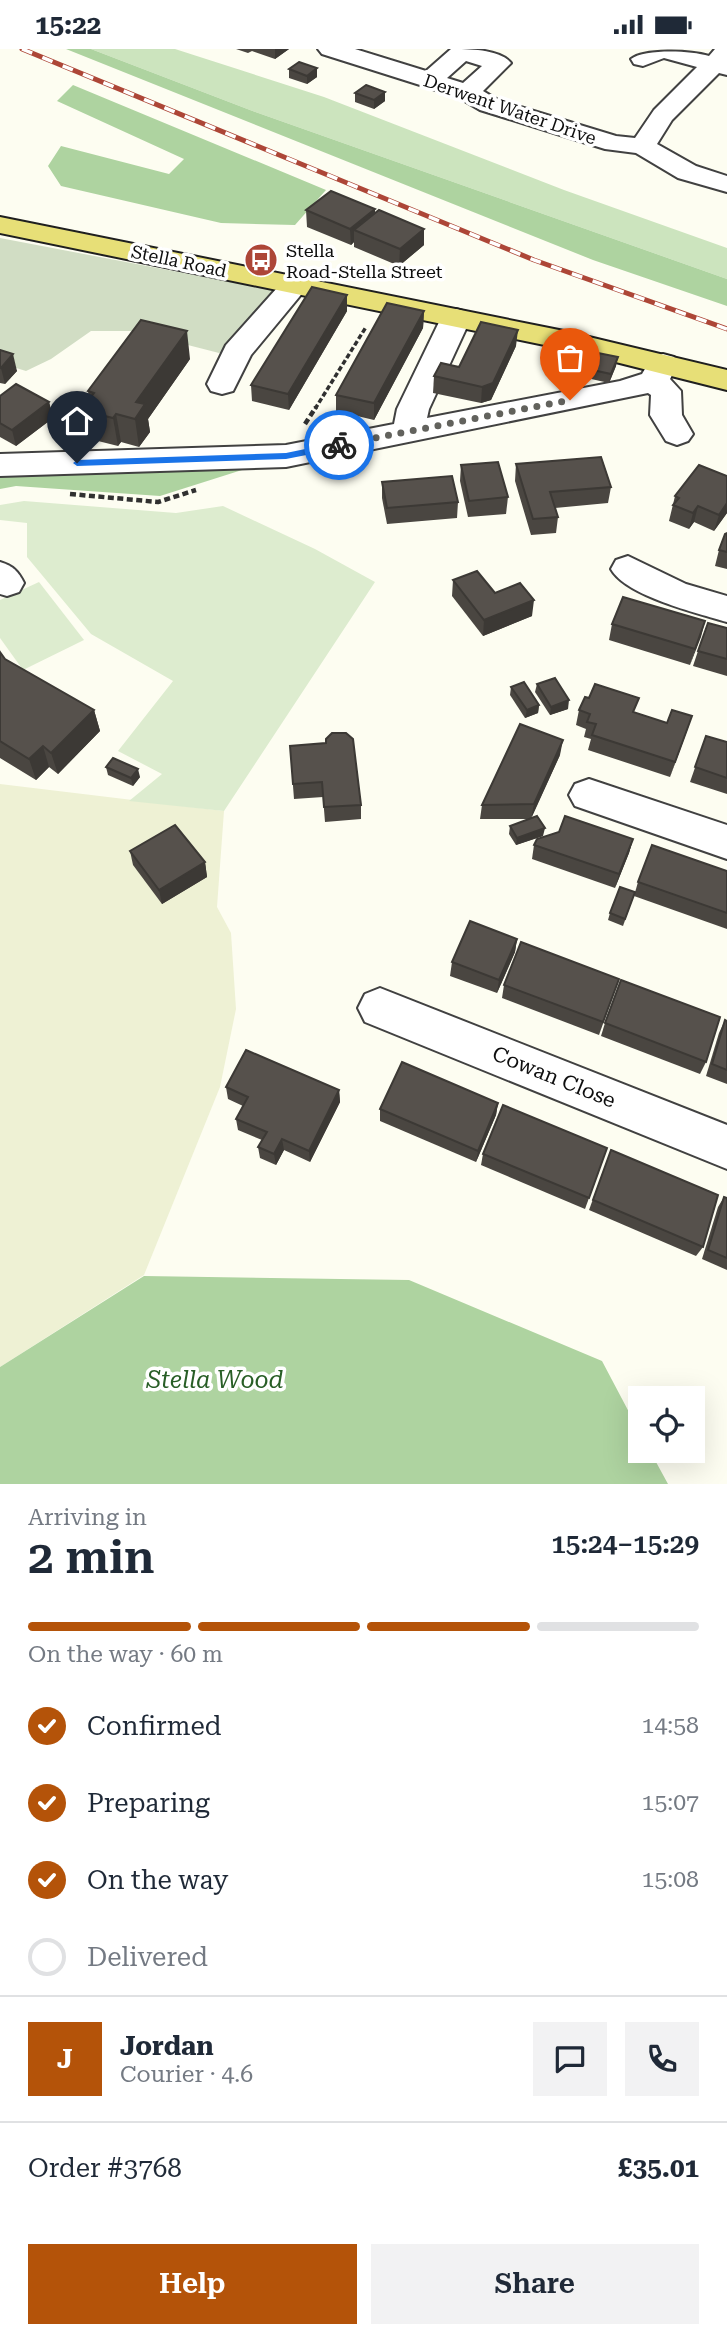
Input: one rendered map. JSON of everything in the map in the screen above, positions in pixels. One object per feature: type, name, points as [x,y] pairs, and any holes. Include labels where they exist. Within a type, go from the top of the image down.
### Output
[{"type":"main road","name":"Stella Road","points":[[0,225],[564,340],[658,372],[727,380]]},
{"type":"street","name":"Derwent Water Drive","points":[[330,49],[467,92],[489,105],[614,143],[642,146],[687,172],[727,184]]},
{"type":"street","points":[[643,59],[652,52],[665,51],[722,61]]},
{"type":"street","points":[[430,80],[462,52],[481,53],[499,63],[467,92]]},
{"type":"street","points":[[642,146],[663,115],[722,61]]},
{"type":"street","points":[[222,384],[237,352],[295,285]]},
{"type":"street","points":[[409,431],[413,409],[456,318]]},
{"type":"street","points":[[0,465],[286,456],[623,390],[658,372],[666,391],[666,415],[677,434]]},
{"type":"street","points":[[628,569],[674,593],[727,609]]},
{"type":"street","points":[[589,795],[727,842]]},
{"type":"street","name":"Cowan Close","points":[[380,1008],[727,1147]]},
{"type":"green space","points":[[66,49],[91,49],[250,110],[727,279],[727,306],[593,260]]},
{"type":"green space","points":[[91,49],[175,49],[324,97],[564,190],[727,248],[727,279],[250,110]]},
{"type":"green space","points":[[73,85],[326,190],[295,225],[221,223],[61,186],[48,166],[61,146],[169,174],[184,159],[57,101]]},
{"type":"green space","points":[[0,238],[278,291],[223,354],[133,331],[91,331],[51,359],[26,371],[0,363]]},
{"type":"green space","points":[[253,463],[242,470],[160,496],[16,486],[0,489],[0,471]]},
{"type":"green space","points":[[24,501],[176,513],[223,506],[315,549],[375,582],[224,811],[129,801],[162,774],[118,751],[173,681],[91,634],[27,557],[27,523],[0,520],[0,505]]},
{"type":"green space","points":[[39,582],[84,640],[23,670],[0,638],[0,600]]},
{"type":"green space","points":[[0,784],[224,811],[217,907],[231,933],[236,1009],[220,1087],[144,1275],[0,1367]]},
{"type":"green space","name":"Stella Wood","points":[[144,1276],[409,1280],[602,1361],[628,1410],[628,1463],[657,1463],[668,1484],[0,1484],[0,1367]]},
{"type":"building","points":[[299,62],[317,68],[307,76],[289,69]]},
{"type":"building","points":[[366,85],[385,92],[374,100],[355,93]]},
{"type":"building","points":[[331,191],[375,209],[350,229],[306,210]]},
{"type":"building","points":[[379,210],[424,229],[400,249],[354,230]]},
{"type":"building","points":[[312,287],[347,295],[288,394],[251,385]]},
{"type":"building","points":[[387,303],[424,311],[374,403],[336,395]]},
{"type":"building","points":[[141,320],[187,331],[136,402],[145,404],[135,419],[116,414],[113,418],[80,410],[94,393],[88,391]]},
{"type":"building","points":[[481,322],[518,330],[493,383],[482,387],[434,376],[441,363],[459,367]]},
{"type":"building","points":[[578,349],[618,357],[611,374],[570,365]]},
{"type":"building","points":[[0,350],[13,354],[1,368],[0,367]]},
{"type":"building","points":[[16,384],[49,402],[12,430],[0,423],[0,396]]},
{"type":"building","points":[[601,457],[611,487],[550,492],[558,517],[533,519],[516,464]]},
{"type":"building","points":[[498,462],[508,497],[469,501],[461,465]]},
{"type":"building","points":[[699,465],[727,476],[727,503],[719,515],[698,506],[693,513],[673,505],[679,498],[675,496]]},
{"type":"building","points":[[452,476],[458,502],[387,508],[382,482]]},
{"type":"building","points":[[727,533],[727,552],[719,550]]},
{"type":"building","points":[[477,571],[495,593],[520,583],[534,600],[484,620],[453,580]]},
{"type":"building","points":[[623,597],[705,621],[695,649],[612,624]]},
{"type":"building","points":[[708,623],[727,628],[727,659],[698,651]]},
{"type":"building","points":[[0,652],[5,659],[94,710],[51,753],[43,746],[29,759],[0,741]]},
{"type":"building","points":[[555,678],[569,700],[551,707],[537,684]]},
{"type":"building","points":[[524,682],[539,705],[527,710],[511,687]]},
{"type":"building","points":[[595,684],[639,698],[633,712],[667,723],[672,710],[692,716],[675,762],[592,735],[596,724],[587,722],[590,714],[579,710],[585,697],[589,698]]},
{"type":"building","points":[[520,724],[563,740],[534,804],[482,805]]},
{"type":"building","points":[[332,733],[346,733],[353,739],[361,805],[324,807],[322,782],[293,784],[290,746],[326,743]]},
{"type":"building","points":[[706,736],[727,742],[727,778],[695,767]]},
{"type":"building","points":[[113,758],[138,769],[131,778],[106,767]]},
{"type":"building","points":[[537,816],[545,828],[517,838],[510,826]]},
{"type":"building","points":[[565,816],[633,839],[619,874],[534,845],[537,839],[559,832]]},
{"type":"building","points":[[175,825],[205,862],[159,890],[130,851]]},
{"type":"building","points":[[652,845],[727,871],[727,913],[638,882]]},
{"type":"building","points":[[620,887],[635,892],[625,919],[610,913]]},
{"type":"building","points":[[470,921],[517,939],[499,980],[452,962]]},
{"type":"building","points":[[521,942],[619,979],[603,1022],[504,985]]},
{"type":"building","points":[[621,980],[720,1017],[706,1062],[605,1023]]},
{"type":"building","points":[[725,1020],[727,1021],[727,1070],[712,1064]]},
{"type":"building","points":[[246,1050],[339,1090],[309,1151],[282,1139],[274,1154],[258,1147],[267,1132],[236,1119],[248,1097],[226,1087]]},
{"type":"building","points":[[402,1062],[498,1103],[478,1151],[380,1109]]},
{"type":"building","points":[[503,1105],[607,1148],[589,1198],[483,1154]]},
{"type":"building","points":[[611,1150],[718,1195],[703,1247],[593,1200]]},
{"type":"building","points":[[724,1197],[727,1198],[727,1258],[708,1250]]},
{"type":"railway","points":[[22,49],[534,260],[727,329]]},
{"type":"way so far","points":[[339,445],[570,400]]},
{"type":"place","name":"Stella Road-Stella Street","points":[[261,260]]},
{"type":"route","points":[[77,463],[286,456],[339,445]]}]
